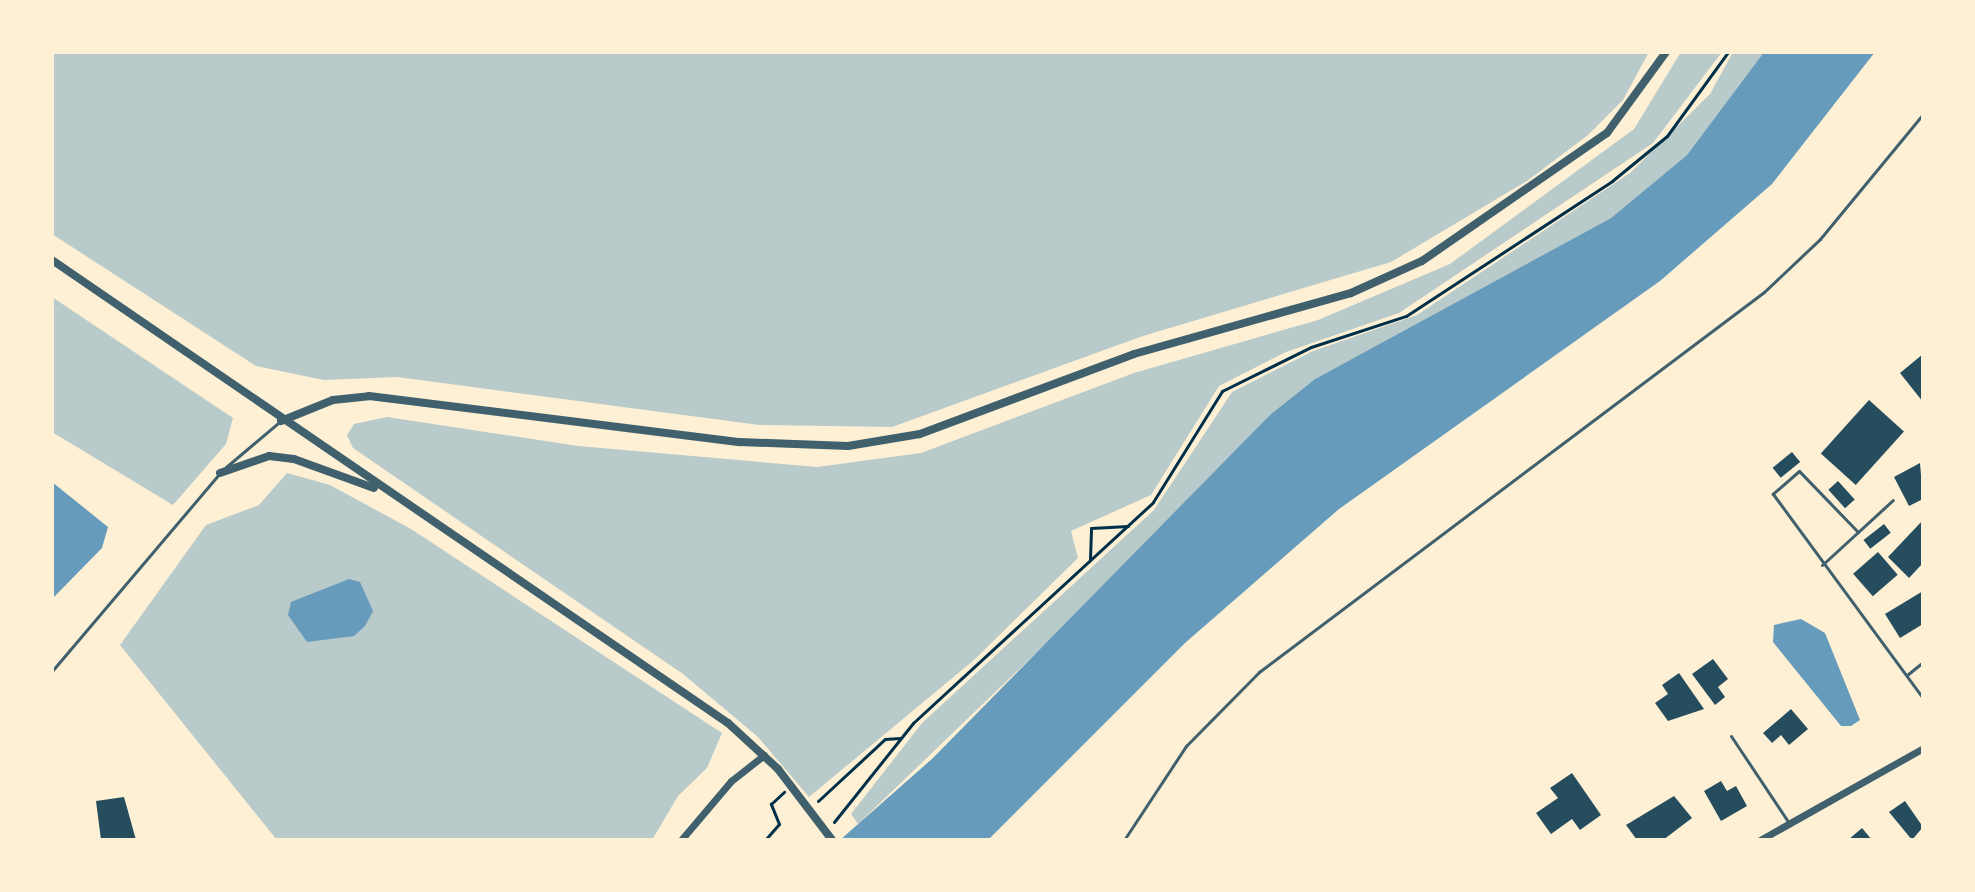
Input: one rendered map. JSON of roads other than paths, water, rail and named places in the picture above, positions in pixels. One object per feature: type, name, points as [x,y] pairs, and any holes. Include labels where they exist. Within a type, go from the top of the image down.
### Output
[{"type":"street","points":[[281,421],[333,400],[369,396],[740,442],[848,446],[920,434],[1134,354],[1351,293],[1422,261],[1607,133],[1666,52]]},
{"type":"street","points":[[52,260],[281,421],[728,723],[764,755],[793,787],[832,840]]},
{"type":"street","points":[[220,473],[269,456],[294,459],[390,495]]},
{"type":"street","points":[[1760,840],[1923,748]]},
{"type":"street","points":[[681,840],[731,781],[764,755]]},
{"type":"lane","points":[[1124,840],[1186,746],[1259,672],[1764,292],[1820,239],[1923,114]]},
{"type":"lane","points":[[52,671],[220,473],[281,421]]},
{"type":"lane","points":[[1858,532],[1799,471],[1773,498],[1923,698]]},
{"type":"lane","points":[[1822,565],[1893,500]]},
{"type":"lane","points":[[1906,676],[1923,662]]},
{"type":"lane","points":[[1731,736],[1790,825]]},
{"type":"water","points":[[1764,52],[1875,52],[1772,184],[1660,281],[1339,509],[1185,643],[988,840],[840,840],[933,758],[1271,414],[1315,379],[1611,218],[1687,155]]},
{"type":"water","points":[[52,482],[108,527],[102,548],[52,599]]},
{"type":"water","points":[[349,579],[360,582],[373,611],[365,626],[354,636],[307,642],[288,615],[291,602]]},
{"type":"water","points":[[1801,619],[1825,633],[1860,720],[1851,726],[1841,726],[1773,642],[1774,625]]}]
